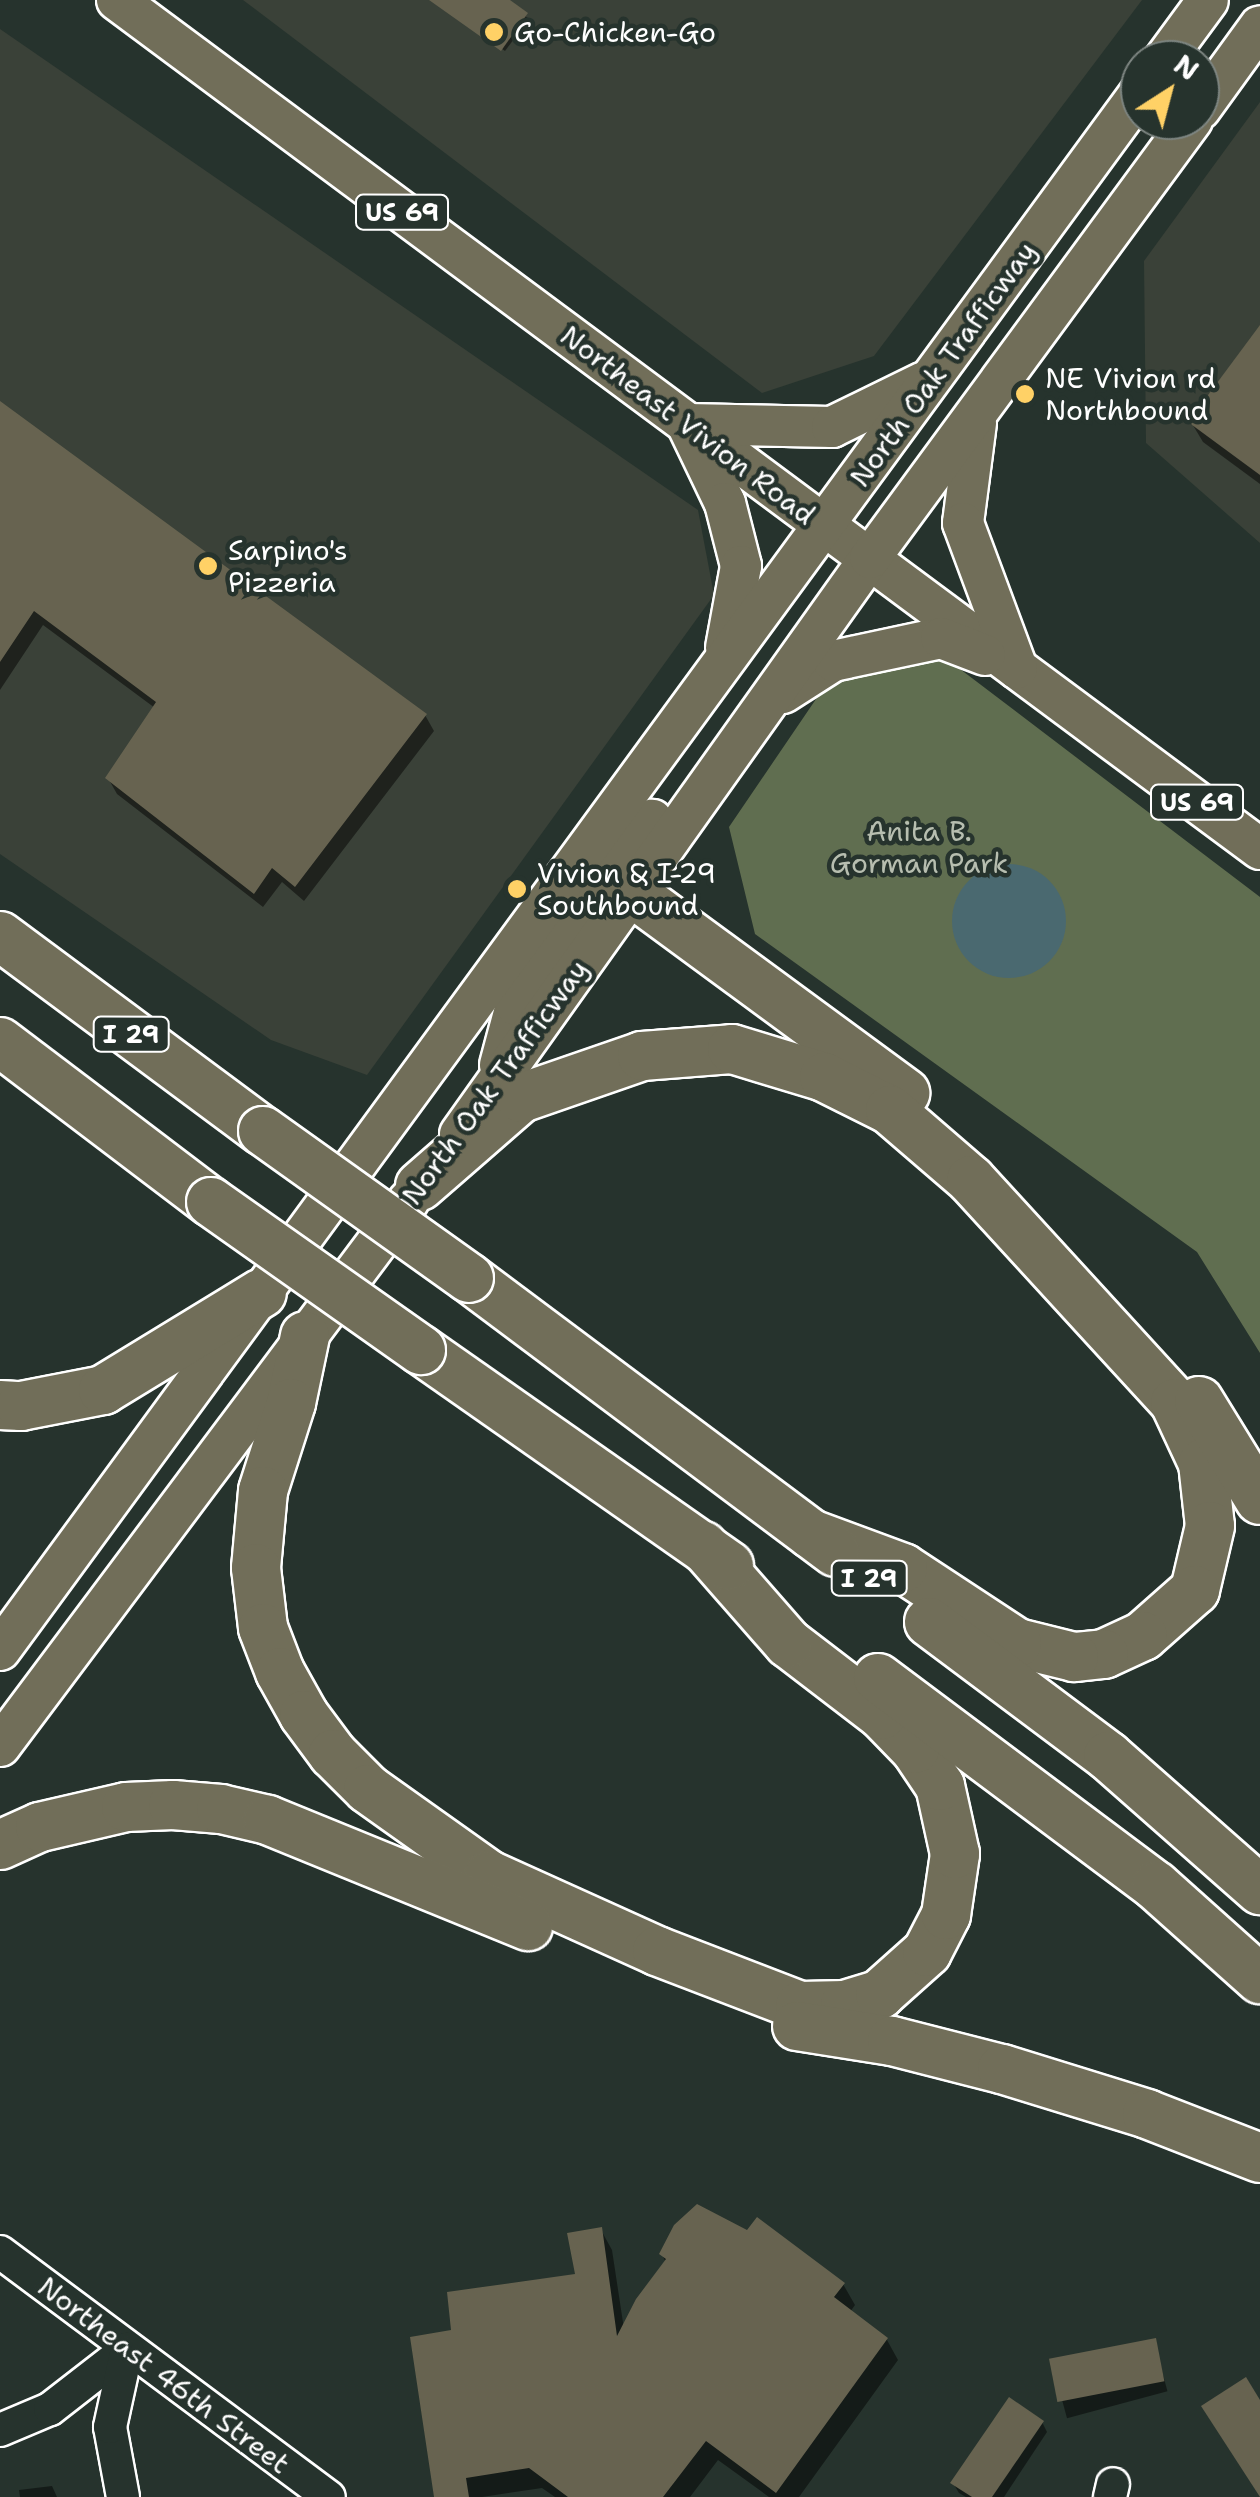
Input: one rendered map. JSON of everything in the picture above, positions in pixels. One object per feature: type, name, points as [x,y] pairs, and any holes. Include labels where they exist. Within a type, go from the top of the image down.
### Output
[{"type":"highway","points":[[633,892],[951,1126],[1011,1184],[1086,1259],[1161,1349],[1214,1421],[1260,1500]]},
{"type":"highway","name":"I 29","points":[[0,936],[468,1278],[1108,1756],[1260,1890]]},
{"type":"highway","name":"I 29","points":[[0,1042],[211,1202],[703,1546],[1156,1886],[1260,1979]]},
{"type":"highway","points":[[420,1186],[521,1098],[642,1056],[732,1049],[824,1077],[890,1110],[971,1180],[1175,1402],[1203,1463],[1210,1526],[1195,1590],[1143,1636],[1104,1654],[1074,1657],[1017,1643],[903,1568],[810,1534]]},
{"type":"highway","points":[[0,1405],[21,1406],[103,1390],[262,1293]]},
{"type":"highway","points":[[306,1336],[291,1403],[263,1490],[256,1568],[263,1628],[280,1672],[304,1715],[333,1754],[368,1789],[489,1875],[657,1951],[800,2006],[845,2005],[880,1994],[920,1960],[946,1916],[955,1854],[940,1786],[915,1749],[882,1715],[788,1642],[703,1546]]},
{"type":"highway","points":[[0,1845],[40,1827],[126,1808],[173,1804],[268,1820],[650,1976],[791,2025],[892,2042],[1002,2069],[1146,2114],[1260,2158]]},
{"type":"main road","name":"Northeast Vivion Road","points":[[117,0],[1260,849]]},
{"type":"main road","points":[[1179,40],[1208,0]]},
{"type":"main road","points":[[1220,81],[1260,26]]},
{"type":"main road","name":"North Oak Trafficway","points":[[0,1650],[1120,120]]},
{"type":"main road","name":"North Oak Trafficway","points":[[0,1746],[494,1088],[870,558],[1177,140]]},
{"type":"main road","points":[[722,665],[741,566],[725,503],[687,424],[832,428],[932,378]]},
{"type":"main road","points":[[978,411],[963,523],[1017,668]]},
{"type":"main road","points":[[494,1088],[516,1005],[785,638],[824,526]]},
{"type":"main road","points":[[770,700],[833,662],[942,638],[1017,668]]},
{"type":"street","name":"Northeast 46th Street","points":[[0,2252],[329,2497]]},
{"type":"street","points":[[0,2430],[66,2398],[128,2349]]},
{"type":"street","points":[[123,2497],[110,2426],[128,2349]]},
{"type":"street","points":[[66,2398],[110,2426]]},
{"type":"shaded area","points":[[243,0],[1142,0],[874,356],[762,393]]},
{"type":"shaded area","points":[[0,29],[698,510],[714,595],[367,1075],[271,1040],[0,854]]},
{"type":"shaded area","points":[[1260,102],[1260,543],[1146,443],[1144,261]]},
{"type":"green space","name":"Anita B. Gorman Park","points":[[931,647],[1260,897],[1260,1353],[1197,1252],[755,934],[729,827],[831,677]]},
{"type":"water","points":[[1009,864],[1041,873],[1057,889],[1066,921],[1057,953],[1041,969],[1009,978],[977,969],[961,953],[952,921],[961,889],[977,873]]},
{"type":"building","name":"Go-Chicken-Go","points":[[429,0],[510,0],[528,13],[501,51]]},
{"type":"building","points":[[1260,325],[1260,475],[1188,422]]},
{"type":"building","points":[[0,401],[427,714],[295,887],[272,868],[254,894],[105,778],[156,702],[34,611],[0,662]]},
{"type":"building","points":[[697,2204],[747,2230],[757,2217],[845,2283],[834,2297],[888,2338],[776,2493],[706,2441],[663,2497],[568,2497],[529,2468],[466,2478],[469,2497],[434,2497],[410,2337],[451,2330],[447,2292],[575,2274],[567,2233],[602,2227],[617,2336],[636,2299],[666,2259],[659,2254],[674,2225]]},
{"type":"building","points":[[1156,2338],[1164,2381],[1057,2402],[1049,2359]]},
{"type":"building","points":[[1246,2377],[1260,2400],[1260,2497],[1201,2406]]},
{"type":"building","points":[[1009,2397],[1044,2421],[992,2497],[972,2497],[950,2483]]},
{"type":"place","name":"Go-Chicken-Go","points":[[494,32]]},
{"type":"place","name":"NE Vivion rd Northbound","points":[[1025,394]]},
{"type":"place","name":"Sarpino's Pizzeria","points":[[208,566]]},
{"type":"place","name":"Vivion & I-29 Southbound","points":[[517,889]]}]
